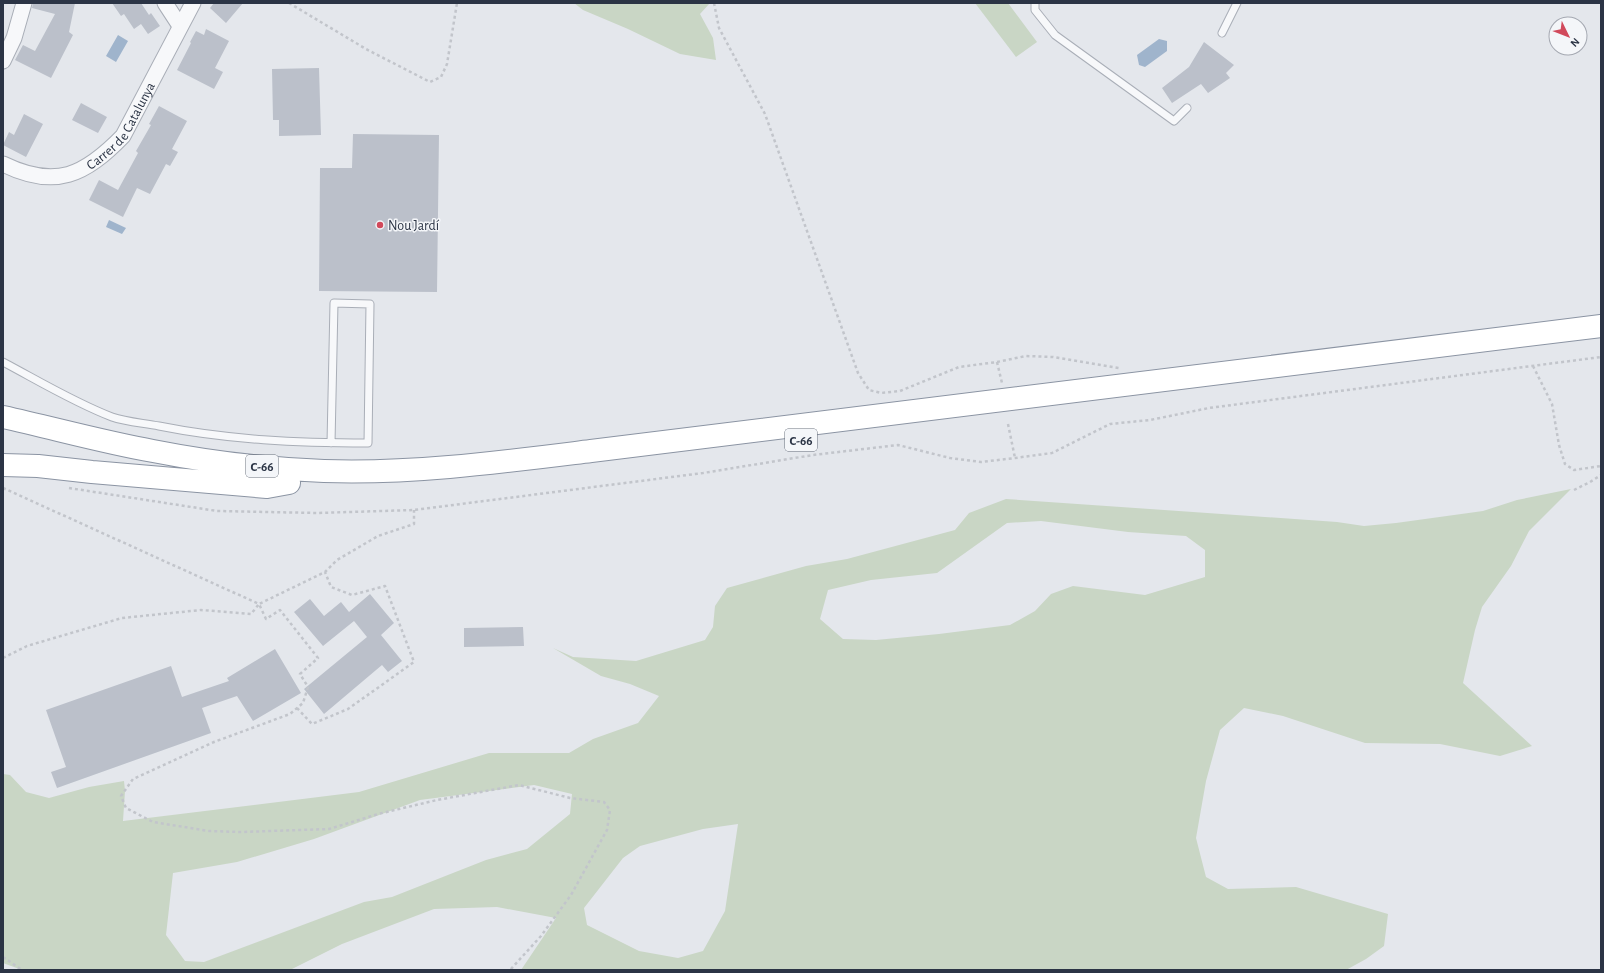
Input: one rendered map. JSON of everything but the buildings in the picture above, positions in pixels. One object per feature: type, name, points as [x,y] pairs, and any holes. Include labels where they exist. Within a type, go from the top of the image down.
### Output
[{"type":"highway","name":"C-66","points":[[3,432],[191,473],[291,476],[323,471],[415,470],[467,466],[1601,326]]},
{"type":"highway","name":"C-66","points":[[3,417],[153,451],[291,476],[322,486],[416,485],[468,480],[1601,340]]},
{"type":"highway","points":[[3,401],[48,417],[107,432],[198,449],[269,458],[291,476],[267,487],[99,473],[38,466],[3,465]]},
{"type":"street","points":[[3,61],[9,35],[24,3]]},
{"type":"street","points":[[165,3],[180,26]]},
{"type":"street","name":"Carrer de Catalunya","points":[[3,164],[18,171],[38,177],[52,177],[70,175],[90,166],[106,153],[124,136],[192,3]]},
{"type":"lane","points":[[1035,3],[1035,10],[1055,35],[1174,121],[1187,108]]},
{"type":"lane","points":[[1222,33],[1236,3]]},
{"type":"lane","points":[[3,362],[77,401],[112,417],[193,433],[255,440],[331,443],[368,443],[370,304],[334,303],[331,443]]},
{"type":"path","points":[[289,3],[366,49],[430,82],[441,77],[447,64],[456,3]]},
{"type":"path","points":[[714,3],[719,28],[765,114],[858,373],[870,390],[882,393],[900,391],[959,366],[997,362],[1026,356],[1053,357],[1126,368]]},
{"type":"path","points":[[67,488],[217,511],[317,513],[414,510],[703,473],[813,455],[898,445],[950,458],[981,462],[1052,453],[1110,424],[1150,420],[1209,408],[1601,358]]},
{"type":"path","points":[[997,362],[1003,388]]},
{"type":"path","points":[[1533,366],[1552,404],[1559,445],[1565,464],[1574,470],[1601,466]]},
{"type":"path","points":[[1008,424],[1015,458]]},
{"type":"path","points":[[1574,490],[1601,475]]},
{"type":"path","points":[[3,488],[258,604],[266,619],[280,610],[318,658],[300,674],[308,687],[303,703],[290,714],[214,742],[133,779],[121,796],[126,808],[153,822],[209,831],[241,832],[329,829],[378,814],[437,800],[519,785],[570,798],[604,802],[610,810],[607,830],[571,895],[541,936],[510,970]]},
{"type":"path","points":[[3,658],[27,646],[122,618],[201,610],[251,614],[258,604],[325,572],[337,560],[378,536],[414,524],[414,510]]},
{"type":"path","points":[[297,708],[312,724],[348,709],[414,662],[385,586],[352,595],[331,587],[325,572]]},
{"type":"path","points":[[3,957],[22,970]]},
{"type":"green space","points":[[574,3],[710,3],[700,14],[713,38],[716,60],[680,54],[628,29],[583,10]]},
{"type":"green space","points":[[975,3],[1008,3],[1037,42],[1016,57]]},
{"type":"green space","points":[[1571,489],[1529,531],[1511,566],[1482,607],[1475,630],[1463,683],[1532,746],[1500,756],[1440,744],[1365,743],[1283,716],[1244,708],[1220,730],[1206,781],[1196,838],[1206,877],[1228,889],[1296,887],[1388,914],[1384,946],[1366,959],[1346,970],[521,970],[556,918],[497,907],[434,909],[342,944],[290,970],[22,970],[3,963],[3,774],[10,775],[26,792],[49,798],[89,787],[124,781],[125,791],[123,821],[359,792],[489,753],[569,753],[593,739],[638,723],[659,696],[630,684],[601,676],[553,648],[573,657],[636,661],[705,640],[713,627],[715,606],[727,588],[806,566],[847,559],[955,530],[969,513],[1006,499],[1337,522],[1364,526],[1483,511],[1517,500]],"holes":[[[1041,521],[1128,532],[1186,536],[1205,550],[1205,577],[1145,595],[1073,586],[1051,594],[1035,611],[1010,625],[939,634],[876,640],[843,639],[820,619],[828,590],[871,580],[937,573],[1007,523]],[[534,785],[572,794],[570,814],[527,849],[486,860],[392,897],[364,902],[204,962],[185,961],[166,935],[173,873],[237,862],[314,839],[420,800]],[[738,824],[725,911],[703,951],[678,958],[639,951],[587,925],[584,908],[623,858],[640,846],[703,829]]]},
{"type":"water","points":[[118,35],[128,41],[116,62],[106,56]]},
{"type":"water","points":[[1159,39],[1167,41],[1167,51],[1145,67],[1139,65],[1137,55]]},
{"type":"water","points":[[109,220],[126,228],[122,234],[106,227]]},
{"type":"place","name":"Nou Jardí","points":[[380,225]]}]
